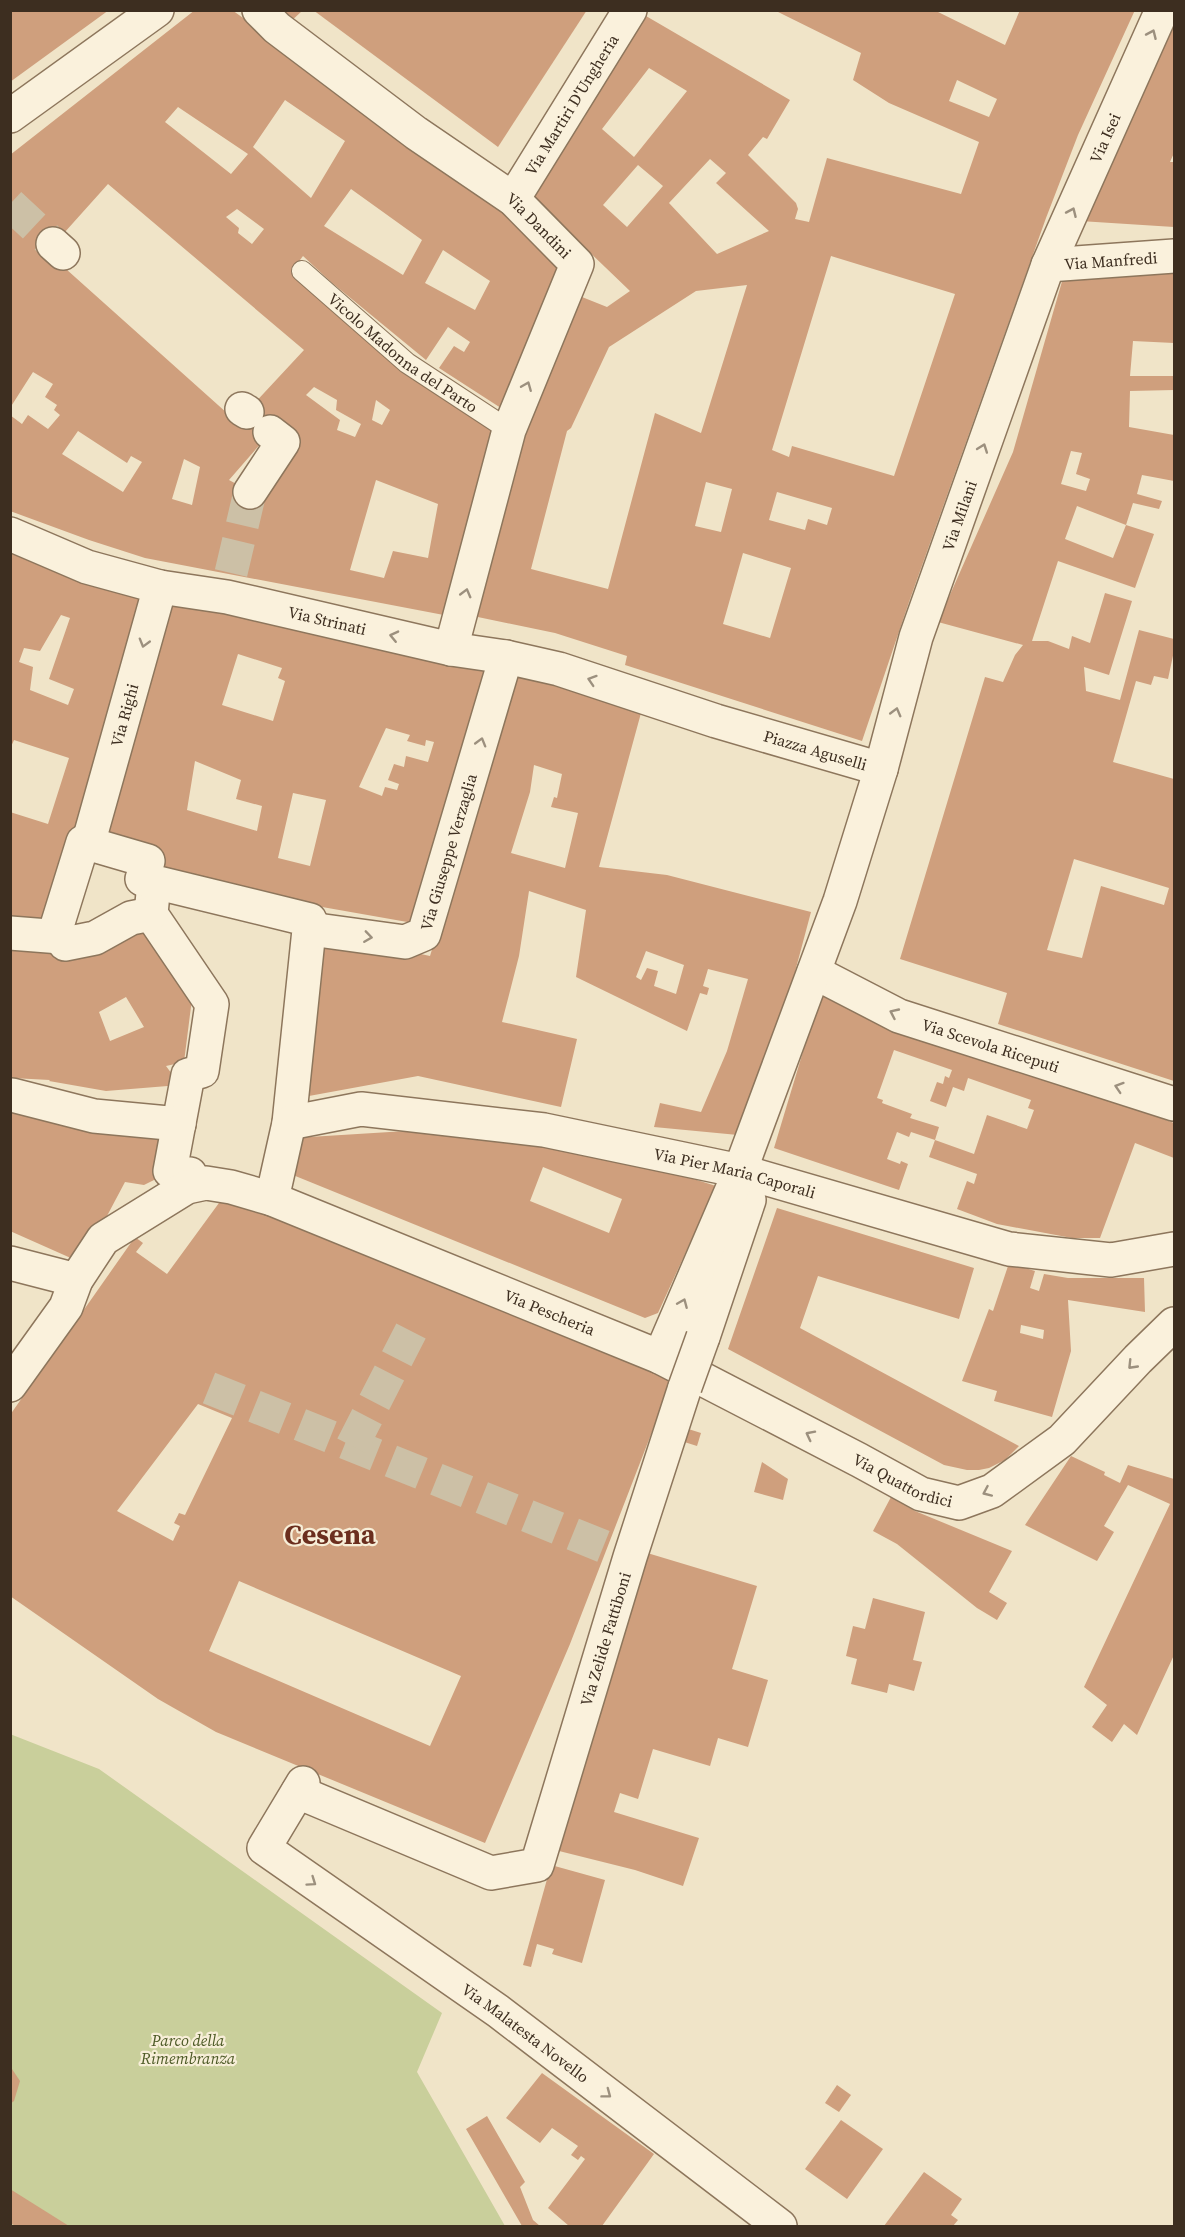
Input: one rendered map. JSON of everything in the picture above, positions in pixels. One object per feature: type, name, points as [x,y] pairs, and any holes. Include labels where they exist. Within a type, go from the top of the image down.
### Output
[{"type":"street","points":[[10,116],[157,10]]},
{"type":"street","name":"Via Martiri D'Ungheria","points":[[513,200],[630,10]]},
{"type":"street","name":"Via Isei","points":[[1048,265],[1162,10]]},
{"type":"street","name":"Via Dandini","points":[[268,19],[416,133],[513,200],[577,264],[509,430],[451,649]]},
{"type":"street","name":"Via Manfredi","points":[[1048,265],[1174,256]]},
{"type":"street","name":"Via Milani","points":[[881,769],[916,637],[1048,265]]},
{"type":"street","points":[[250,492],[283,442],[253,418]]},
{"type":"street","name":"Via Strinati","points":[[10,534],[87,567],[160,587],[229,585],[451,649],[506,657],[560,669],[648,698]]},
{"type":"street","name":"Via Righi","points":[[61,937],[56,929],[83,842],[88,844],[160,587]]},
{"type":"street","name":"Via Giuseppe Verzaglia","points":[[310,929],[405,942],[424,934],[506,657]]},
{"type":"street","name":"Piazza Aguselli","points":[[648,698],[716,721],[881,769],[840,901],[814,972]]},
{"type":"street","points":[[88,844],[148,861],[142,879],[310,920],[289,1123],[272,1199]]},
{"type":"street","points":[[154,882],[151,914],[212,1004],[202,1071],[188,1075],[170,1171],[190,1174],[188,1186]]},
{"type":"street","points":[[10,933],[61,937],[64,944],[95,938],[131,918],[151,914]]},
{"type":"street","points":[[660,1357],[740,1171],[814,972]]},
{"type":"street","name":"Via Scevola Riceputi","points":[[814,972],[899,1016],[1174,1104]]},
{"type":"street","points":[[12,1095],[94,1116],[179,1124]]},
{"type":"street","name":"Via Pier Maria Caporali","points":[[289,1123],[361,1109],[544,1130],[740,1171],[1009,1249],[1111,1260],[1174,1250]]},
{"type":"street","name":"Via Zelide Fattiboni","points":[[264,1848],[301,1787],[491,1873],[537,1865],[630,1557],[685,1387],[750,1200],[740,1171]]},
{"type":"street","name":"Via Pescheria","points":[[10,1385],[66,1307],[76,1280],[103,1239],[188,1186],[206,1183],[231,1187],[272,1199],[660,1357]]},
{"type":"street","points":[[10,1263],[76,1280]]},
{"type":"street","name":"Via Quattordici","points":[[660,1357],[921,1494],[959,1503],[992,1491],[1062,1440],[1174,1324]]},
{"type":"street","name":"Via Malatesta Novello","points":[[264,1848],[498,2011],[780,2226]]},
{"type":"lane","name":"Vicolo Madonna del Parto","points":[[302,271],[407,363],[509,430]]},
{"type":"green space","name":"Parco della Rimembranza","points":[[10,1734],[99,1769],[442,2013],[417,2072],[505,2226],[11,2226]]},
{"type":"building","points":[[10,10],[109,10],[10,82]]},
{"type":"building","points":[[195,10],[232,10],[539,232],[567,267],[504,410],[439,368],[454,346],[464,352],[470,342],[448,327],[426,360],[303,256],[291,272],[406,371],[498,432],[449,616],[145,558],[10,511],[10,415],[22,424],[28,415],[48,429],[60,415],[54,410],[57,405],[45,397],[53,384],[33,372],[10,408],[10,155]],"holes":[[[285,100],[345,141],[311,198],[253,147]],[[178,107],[248,154],[231,174],[165,122]],[[108,184],[304,350],[237,422],[47,252]],[[351,189],[422,240],[403,275],[324,226]],[[237,209],[264,229],[252,244],[238,233],[239,228],[226,217]],[[443,250],[490,281],[475,310],[425,283]],[[314,387],[337,400],[336,410],[361,424],[355,437],[337,430],[340,420],[306,395]],[[376,400],[390,410],[382,425],[372,420]],[[282,419],[295,431],[255,494],[229,480]],[[78,431],[127,463],[131,456],[142,462],[123,492],[62,454]],[[184,459],[200,467],[192,505],[172,499]],[[376,480],[438,504],[428,558],[393,551],[384,578],[350,570]]]},
{"type":"building","points":[[274,10],[303,10],[287,25]]},
{"type":"building","points":[[313,10],[587,10],[498,147]]},
{"type":"building","points":[[774,10],[934,10],[1005,45],[1020,10],[1135,10],[1078,135],[1046,218],[862,741],[625,665],[627,656],[555,633],[473,616],[522,420],[577,295],[607,307],[630,291],[530,195],[586,115],[646,16],[790,100],[767,139],[763,137],[748,155],[796,203],[798,209],[795,219],[809,222],[827,158],[961,194],[979,142],[889,103],[853,80],[861,53]],"holes":[[[649,68],[687,91],[634,157],[602,129]],[[957,80],[997,99],[989,117],[949,101]],[[710,159],[726,173],[716,183],[769,231],[717,254],[669,203]],[[638,165],[663,186],[627,227],[603,205]],[[831,256],[955,294],[894,476],[792,446],[789,457],[772,450]],[[747,285],[701,433],[655,413],[608,589],[531,569],[567,431],[571,428],[609,347],[696,291]],[[706,482],[732,489],[721,532],[695,526]],[[777,492],[832,508],[827,525],[808,519],[805,530],[769,520]],[[743,553],[791,568],[770,638],[723,624]]]},
{"type":"building","points":[[1174,10],[1174,153],[1170,162],[1174,162],[1174,227],[1080,221]]},
{"type":"building","points":[[1174,268],[1174,343],[1133,341],[1130,376],[1174,376],[1174,390],[1130,391],[1129,427],[1174,435],[1174,481],[1142,475],[1137,494],[1162,501],[1159,509],[1133,503],[1126,525],[1154,534],[1135,588],[1058,561],[1032,641],[1048,641],[1069,649],[1072,636],[1090,643],[1105,593],[1132,601],[1109,675],[1084,667],[1086,691],[1120,700],[1139,630],[1174,639],[1168,679],[1154,676],[1151,685],[1136,681],[1113,762],[1174,779],[1174,1081],[998,1024],[1007,993],[900,959],[985,677],[1003,682],[1015,655],[1023,645],[938,622],[1013,452],[1063,278]],"holes":[[[1071,451],[1082,453],[1076,474],[1090,479],[1086,491],[1061,484]],[[1077,506],[1126,525],[1113,558],[1065,539]],[[1074,859],[1169,888],[1164,905],[1101,886],[1082,958],[1047,950]]]},
{"type":"building","points":[[10,543],[153,596],[55,928],[10,922],[10,812],[48,824],[69,758],[14,740],[10,749]],"holes":[[[61,615],[70,618],[49,679],[74,689],[68,705],[30,690],[33,667],[19,662],[24,648],[40,651]]]},
{"type":"building","points":[[170,595],[495,667],[413,923],[146,876],[97,843]],"holes":[[[238,654],[282,668],[278,678],[285,681],[273,721],[222,705]],[[386,728],[410,735],[407,741],[425,746],[426,740],[434,742],[428,762],[406,756],[404,767],[394,764],[388,780],[399,784],[397,790],[385,787],[382,796],[359,787]],[[195,761],[241,780],[236,799],[262,806],[257,831],[187,810]],[[293,793],[326,800],[310,866],[278,858]]]},
{"type":"building","points":[[520,661],[644,702],[599,867],[667,875],[811,912],[769,1069],[738,1135],[654,1127],[660,1103],[701,1112],[727,1051],[748,979],[708,969],[703,986],[709,988],[707,995],[700,993],[687,1031],[576,977],[586,910],[529,891],[519,956],[502,1022],[577,1039],[561,1107],[418,1076],[298,1098],[317,932],[430,956]],"holes":[[[534,765],[562,774],[557,798],[554,797],[551,807],[578,813],[565,868],[511,853],[530,792]],[[646,951],[684,965],[676,994],[654,986],[658,971],[647,968],[641,980],[636,977]]]},
{"type":"building","points":[[148,917],[193,991],[184,1062],[166,1066],[180,1085],[106,1091],[50,1080],[12,1078],[10,1083],[10,940]],"holes":[[[126,997],[144,1027],[110,1041],[99,1012]]]},
{"type":"building","points":[[821,992],[1174,1123],[1174,1158],[1135,1143],[1100,1238],[1072,1238],[997,1224],[957,1209],[967,1181],[974,1184],[977,1174],[929,1157],[935,1140],[911,1132],[909,1137],[897,1132],[887,1159],[900,1164],[901,1161],[908,1164],[899,1190],[774,1148]],"holes":[[[894,1050],[952,1070],[949,1078],[945,1076],[943,1084],[937,1082],[930,1101],[946,1107],[953,1087],[964,1091],[968,1078],[1031,1100],[1028,1108],[1034,1110],[1027,1129],[987,1115],[974,1154],[935,1140],[939,1127],[910,1118],[912,1114],[882,1103],[883,1100],[877,1098]]]},
{"type":"building","points":[[10,1112],[175,1141],[166,1168],[154,1180],[144,1185],[125,1182],[82,1263],[10,1231]]},
{"type":"building","points":[[422,1130],[588,1146],[716,1186],[658,1313],[645,1318],[288,1173],[293,1138]],"holes":[[[543,1167],[622,1199],[609,1233],[530,1201]]]},
{"type":"building","points":[[227,1192],[673,1368],[655,1424],[570,1644],[485,1843],[216,1732],[158,1699],[10,1596],[10,1415],[135,1237],[143,1243],[136,1252],[167,1274]],"holes":[[[198,1404],[232,1418],[185,1515],[179,1513],[174,1523],[180,1526],[173,1541],[117,1511]],[[239,1581],[461,1676],[430,1746],[209,1651]]]},
{"type":"building","points":[[777,1208],[974,1268],[959,1319],[818,1276],[800,1328],[1019,1446],[1005,1460],[979,1470],[944,1465],[728,1349]]},
{"type":"building","points":[[1009,1263],[1035,1271],[1030,1288],[1039,1291],[1044,1274],[1068,1278],[1144,1278],[1145,1312],[1068,1300],[1071,1351],[1052,1417],[994,1401],[997,1391],[962,1381],[989,1309],[993,1311]],"holes":[[[1021,1325],[1044,1330],[1043,1339],[1020,1333]]]},
{"type":"building","points":[[682,1427],[701,1433],[697,1446],[678,1440]]},
{"type":"building","points":[[1071,1456],[1105,1472],[1104,1475],[1120,1483],[1128,1465],[1174,1479],[1174,1655],[1137,1735],[1124,1724],[1112,1742],[1092,1727],[1107,1705],[1084,1687],[1170,1504],[1128,1485],[1104,1526],[1114,1532],[1097,1561],[1025,1525]]},
{"type":"building","points":[[762,1462],[788,1479],[783,1500],[754,1492]]},
{"type":"building","points":[[891,1497],[915,1511],[1012,1551],[989,1592],[1007,1603],[997,1620],[977,1608],[897,1544],[873,1531]]},
{"type":"building","points":[[644,1552],[757,1586],[732,1669],[768,1680],[748,1747],[718,1738],[710,1766],[653,1749],[638,1799],[620,1793],[614,1812],[699,1838],[683,1886],[635,1870],[555,1850]]},
{"type":"building","points":[[873,1598],[925,1612],[913,1660],[922,1662],[914,1691],[889,1684],[887,1693],[851,1684],[857,1659],[846,1656],[853,1626],[865,1629]]},
{"type":"building","points":[[551,1865],[605,1880],[582,1963],[552,1954],[554,1949],[537,1944],[531,1967],[523,1965]]},
{"type":"building","points":[[10,2066],[20,2081],[14,2101],[10,2104]]},
{"type":"building","points":[[542,2073],[654,2154],[602,2226],[569,2226],[548,2208],[585,2159],[581,2156],[578,2160],[571,2155],[578,2146],[552,2128],[540,2143],[506,2118]]},
{"type":"building","points":[[837,2085],[851,2095],[839,2112],[825,2103]]},
{"type":"building","points":[[487,2116],[525,2182],[520,2187],[533,2220],[540,2226],[522,2226],[466,2129]]},
{"type":"building","points":[[841,2120],[883,2149],[847,2199],[805,2169]]},
{"type":"building","points":[[924,2172],[962,2199],[951,2215],[958,2220],[953,2226],[884,2226]]},
{"type":"building","points":[[10,2189],[69,2226],[16,2226],[10,2223]]},
{"type":"tunnel","points":[[10,204],[53,244]]},
{"type":"tunnel","points":[[231,573],[250,492]]},
{"type":"tunnel","points":[[352,1446],[411,1331]]},
{"type":"tunnel","points":[[209,1388],[630,1557]]},
{"type":"district","name":"Cesena","points":[[330,1534]]}]
